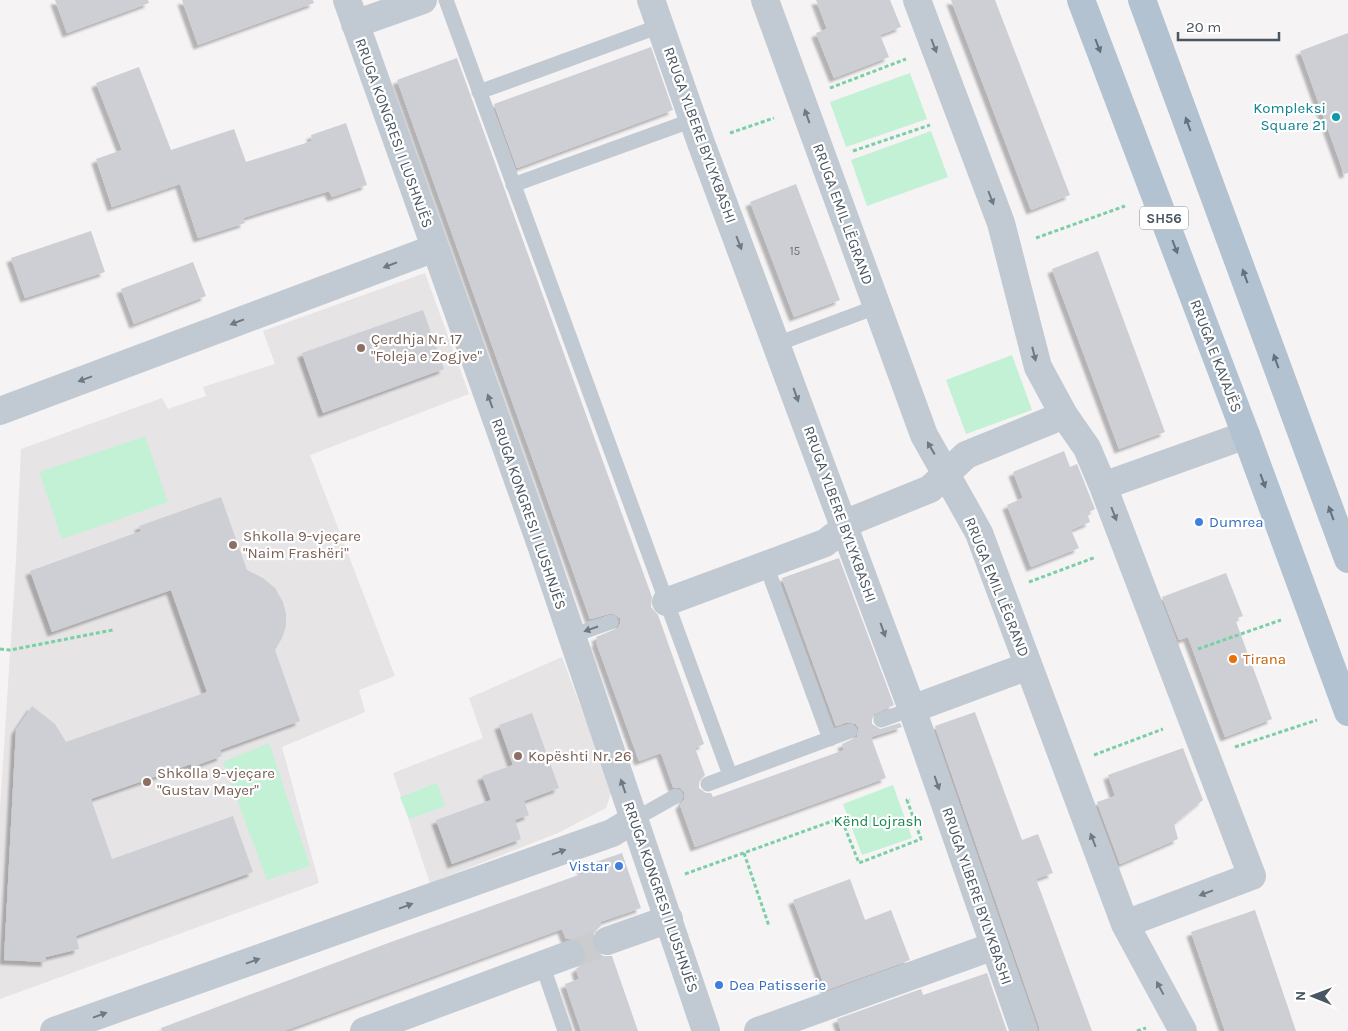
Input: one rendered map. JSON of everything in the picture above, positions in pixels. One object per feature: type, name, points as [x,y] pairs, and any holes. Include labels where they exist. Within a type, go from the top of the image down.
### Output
[{"type":"main road","name":"RRUGA E KAVAJËS","points":[[1081,0],[1246,435],[1348,712]]},
{"type":"main road","points":[[1142,0],[1348,559]]},
{"type":"street","points":[[351,12],[423,0]]},
{"type":"street","name":"RRUGA YLBERE BYLYKBASHI","points":[[651,0],[697,131],[778,344],[912,708],[1024,1031]]},
{"type":"street","name":"RRUGA EMIL LËGRAND","points":[[765,0],[924,435],[979,533],[1125,924],[1183,1031]]},
{"type":"street","points":[[917,0],[1001,223],[1038,367],[1064,415],[1087,448],[1103,486],[1252,876],[1125,924]]},
{"type":"street","name":"RRUGA KONGRESI I LUSHNJËS","points":[[351,12],[537,533],[706,1031]]},
{"type":"street","points":[[0,411],[435,248]]},
{"type":"street","points":[[661,604],[825,543],[856,519],[930,489],[966,455],[1064,415]]},
{"type":"street","points":[[1103,486],[1246,435]]},
{"type":"street","points":[[912,708],[1028,666]]},
{"type":"street","points":[[66,1029],[612,833],[635,819]]},
{"type":"street","points":[[607,941],[669,918]]},
{"type":"street","points":[[758,1031],[994,946]]},
{"type":"street","points":[[364,1031],[571,954]]},
{"type":"lane","points":[[446,0],[661,604],[730,775]]},
{"type":"lane","points":[[479,92],[660,26]]},
{"type":"lane","points":[[513,185],[697,131]]},
{"type":"lane","points":[[778,344],[876,307]]},
{"type":"lane","points":[[766,566],[830,739]]},
{"type":"lane","points":[[571,636],[611,622]]},
{"type":"lane","points":[[881,720],[912,708]]},
{"type":"lane","points":[[708,784],[850,731]]},
{"type":"lane","points":[[635,819],[676,796]]},
{"type":"lane","points":[[542,964],[565,1031]]},
{"type":"path","points":[[697,131],[803,103],[935,48]]},
{"type":"path","points":[[824,162],[960,114]]},
{"type":"path","points":[[1007,249],[1125,206]]},
{"type":"path","points":[[1001,593],[1126,545]]},
{"type":"path","points":[[1169,659],[1281,620]]},
{"type":"path","points":[[0,649],[10,650],[113,630]]},
{"type":"path","points":[[1066,766],[1192,718]]},
{"type":"path","points":[[1206,757],[1318,720]]},
{"type":"path","points":[[657,884],[841,818],[859,863],[921,840]]},
{"type":"path","points":[[744,853],[769,926]]},
{"type":"shaded area","points":[[425,273],[469,394],[310,455],[395,676],[359,690],[365,712],[282,747],[319,883],[0,999],[0,809],[16,561],[21,449],[162,398],[168,409],[206,396],[203,387],[275,364],[263,331]]},
{"type":"shaded area","name":"Kopështi Nr. 26","points":[[562,657],[612,790],[606,808],[558,833],[430,883],[393,773],[483,738],[469,698]]},
{"type":"green space","points":[[910,73],[927,119],[846,147],[830,102]]},
{"type":"green space","points":[[931,131],[948,177],[867,206],[851,160]]},
{"type":"green space","points":[[1012,355],[1032,410],[966,434],[946,380]]},
{"type":"green space","points":[[145,436],[168,502],[62,539],[39,472]]},
{"type":"green space","points":[[269,743],[310,866],[267,880],[223,762]]},
{"type":"green space","points":[[437,783],[445,806],[409,819],[400,797]]},
{"type":"green space","name":"Kënd Lojrash","points":[[893,785],[912,838],[862,855],[843,804]]},
{"type":"building","points":[[55,0],[148,0],[149,3],[67,33]]},
{"type":"building","points":[[182,0],[313,0],[314,3],[198,45]]},
{"type":"building","points":[[816,0],[890,0],[901,27],[880,35],[889,57],[834,78],[816,33],[827,29]]},
{"type":"building","points":[[951,0],[995,0],[1070,195],[1031,210]]},
{"type":"building","name":"Kompleksi Square 21","points":[[1348,33],[1348,173],[1344,174],[1300,51]]},
{"type":"building","points":[[651,47],[673,110],[517,168],[494,104]]},
{"type":"building","points":[[457,58],[652,597],[651,607],[658,615],[704,744],[695,748],[705,775],[699,782],[699,788],[706,793],[711,793],[713,797],[844,750],[842,744],[857,737],[859,728],[856,724],[847,722],[836,726],[782,578],[839,558],[894,705],[874,714],[872,724],[880,729],[900,723],[902,727],[871,737],[886,778],[695,847],[680,805],[684,800],[684,792],[680,788],[673,787],[661,753],[639,761],[596,642],[598,641],[596,637],[618,628],[620,618],[612,613],[590,619],[397,80]]},
{"type":"building","points":[[139,67],[171,150],[234,129],[246,162],[312,141],[311,135],[346,123],[367,185],[332,197],[329,191],[243,218],[245,223],[198,238],[180,184],[112,207],[96,159],[122,150],[96,83]]},
{"type":"building","points":[[796,184],[840,300],[794,317],[750,202]]},
{"type":"building","points":[[91,231],[105,272],[25,298],[11,258]]},
{"type":"building","points":[[1098,251],[1165,432],[1119,449],[1052,269]]},
{"type":"building","points":[[193,262],[206,296],[134,324],[121,289]]},
{"type":"building","points":[[423,310],[444,369],[323,413],[302,353]]},
{"type":"building","points":[[1064,451],[1070,467],[1077,464],[1095,509],[1087,513],[1090,522],[1071,530],[1079,548],[1031,567],[1007,505],[1023,498],[1013,472]]},
{"type":"building","points":[[221,497],[247,570],[263,578],[275,588],[283,602],[286,626],[275,650],[300,721],[220,750],[222,756],[192,767],[191,764],[91,799],[112,859],[233,816],[253,872],[76,936],[79,949],[46,957],[46,962],[4,960],[16,730],[32,706],[55,724],[66,742],[207,692],[171,590],[52,632],[30,571],[141,531],[139,526]]},
{"type":"building","points":[[1226,573],[1243,616],[1235,619],[1272,719],[1225,737],[1188,637],[1179,640],[1162,597]]},
{"type":"building","points":[[975,712],[1022,840],[1038,834],[1053,873],[1036,879],[1092,1031],[1039,1031],[1039,1026],[935,726]]},
{"type":"building","points":[[532,713],[559,788],[524,801],[529,815],[515,820],[521,839],[452,864],[436,820],[491,800],[482,776],[513,765],[499,725]]},
{"type":"building","points":[[1183,748],[1203,800],[1174,824],[1178,839],[1120,864],[1097,802],[1115,796],[1108,775]]},
{"type":"building","points":[[622,853],[641,908],[600,922],[601,926],[595,931],[592,938],[592,946],[597,953],[604,956],[612,956],[638,1031],[581,1031],[565,984],[579,979],[576,969],[583,964],[586,949],[581,942],[566,939],[562,929],[284,1031],[162,1031],[161,1028],[391,942],[584,873],[581,867]]},
{"type":"building","points":[[850,879],[865,920],[891,910],[910,960],[826,990],[793,900]]},
{"type":"building","points":[[1255,910],[1296,1031],[1225,1031],[1191,932]]},
{"type":"building","points":[[987,973],[1007,1031],[841,1031],[837,1019],[921,989],[923,995]]},
{"type":"tunnel","points":[[571,954],[607,941]]},
{"type":"place","name":"Kompleksi Square 21","points":[[1336,117]]},
{"type":"place","name":"Çerdhja Nr. 17 \"Foleja e Zogjve\"","points":[[361,348]]},
{"type":"place","name":"Dumrea","points":[[1199,522]]},
{"type":"place","name":"Shkolla 9-vjeçare \"Naim Frashëri\"","points":[[233,545]]},
{"type":"place","name":"Tirana","points":[[1233,659]]},
{"type":"place","name":"Kopështi Nr. 26","points":[[518,756]]},
{"type":"place","name":"Shkolla 9-vjeçare \"Gustav Mayer\"","points":[[147,782]]},
{"type":"place","name":"Vistar","points":[[619,866]]},
{"type":"place","name":"Dea Patisserie","points":[[719,985]]}]
